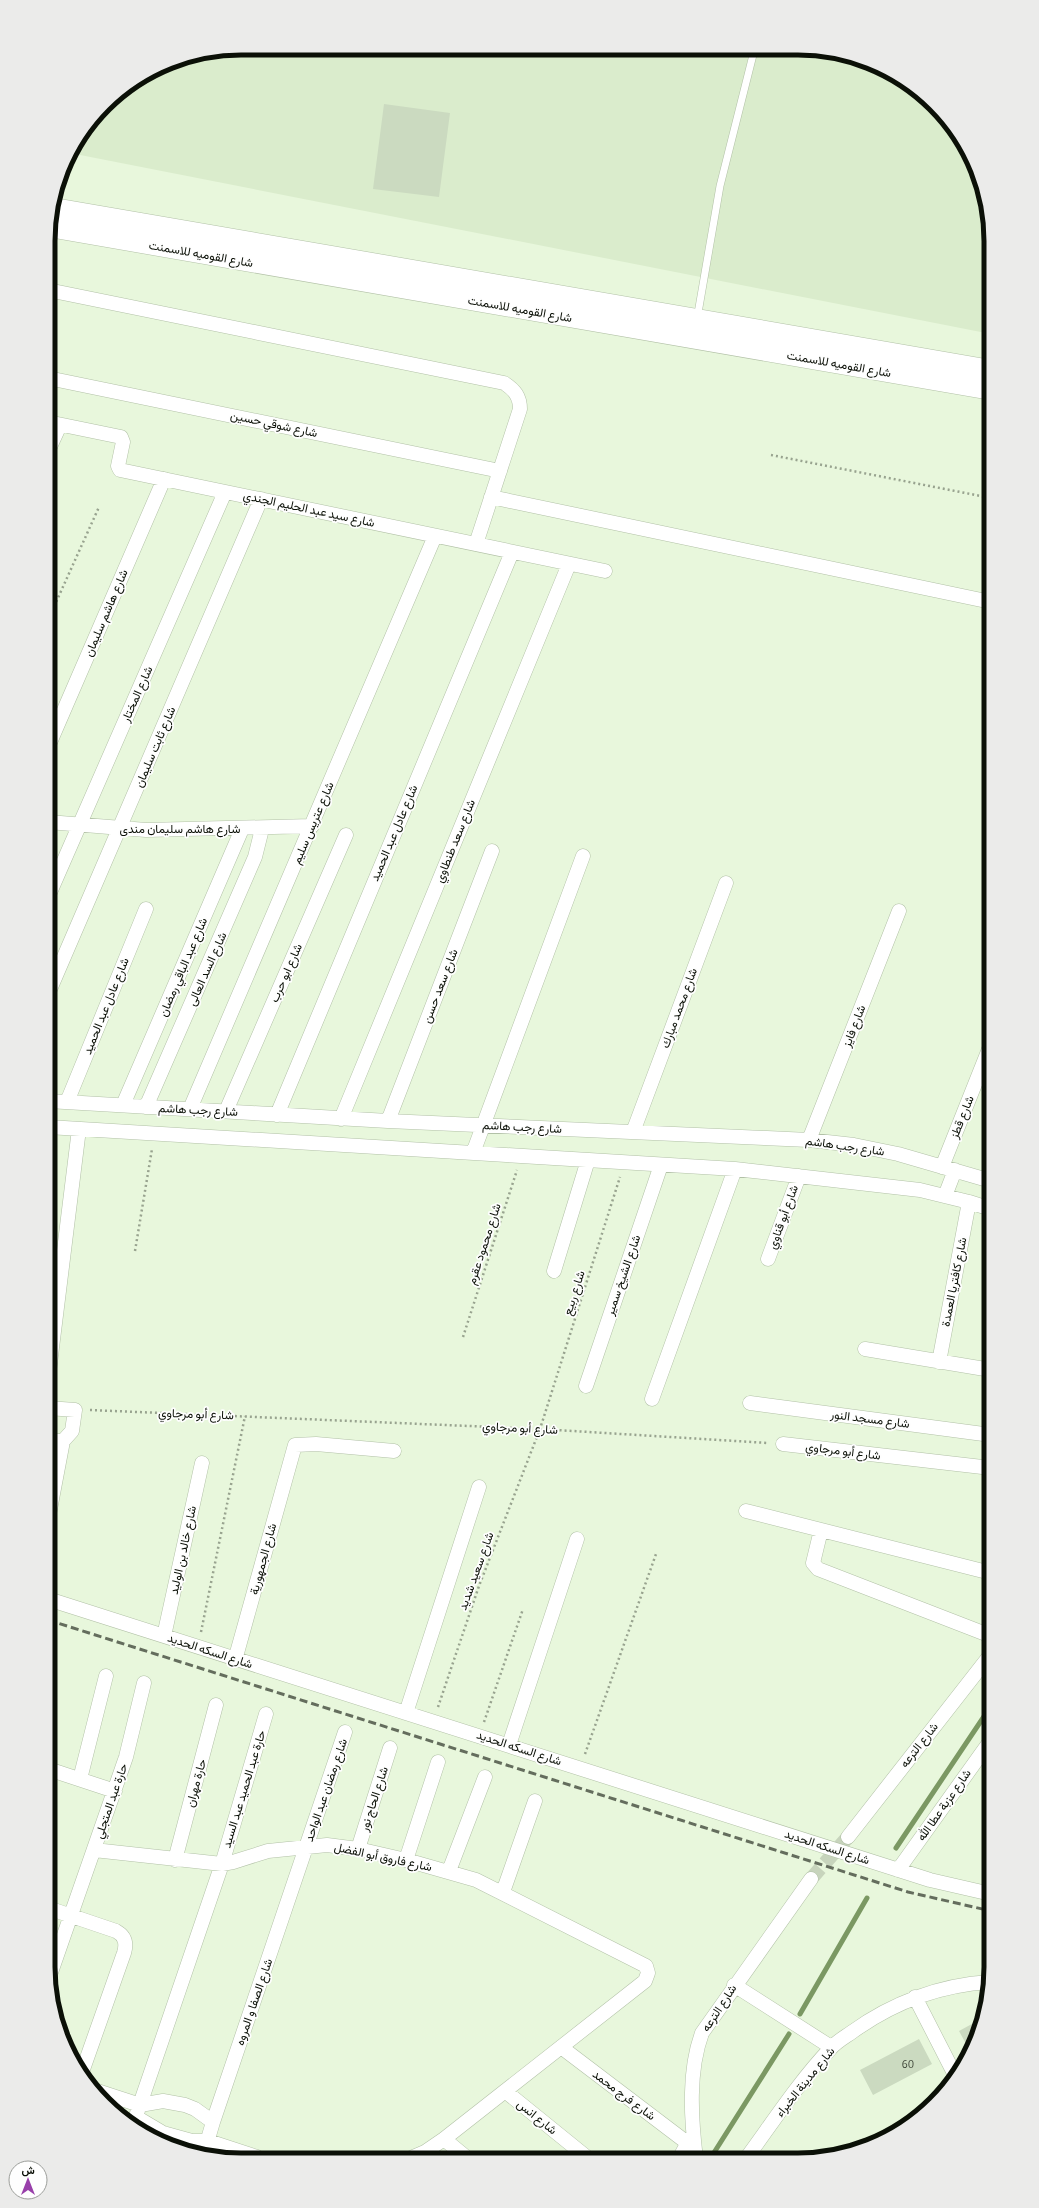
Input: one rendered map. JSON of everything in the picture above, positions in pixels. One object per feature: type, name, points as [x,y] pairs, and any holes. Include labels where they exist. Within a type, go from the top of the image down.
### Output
[{"type":"main road","name":"شارع القوميه للاسمنت","points":[[58,209],[984,369]]},
{"type":"main road","name":"شارع القوميه للاسمنت","points":[[55,228],[984,389]]},
{"type":"main road","points":[[693,339],[696,319]]},
{"type":"street","points":[[55,291],[504,383],[517,394],[520,409],[476,544]]},
{"type":"street","name":"شارع شوقي حسين","points":[[55,379],[500,471]]},
{"type":"street","name":"شارع سيد عبد الحليم الجندي","points":[[55,423],[120,436],[123,442],[118,466],[119,469],[605,571]]},
{"type":"street","name":"شارع هاشم سليمان","points":[[55,731],[164,479]]},
{"type":"street","name":"شارع المختار","points":[[55,881],[225,492]]},
{"type":"street","points":[[491,497],[984,601]]},
{"type":"street","name":"شارع ثابت سليمان","points":[[55,978],[120,830],[261,499]]},
{"type":"street","name":"شارع عتريس سليم","points":[[190,1109],[435,536]]},
{"type":"street","name":"شارع عادل عبد الحميد","points":[[277,1114],[512,552]]},
{"type":"street","name":"شارع سعد طنطاوي","points":[[341,1118],[569,564]]},
{"type":"street","name":"شارع هاشم سليمان مندى","points":[[55,823],[120,830],[262,829],[312,826]]},
{"type":"street","name":"شارع عبد الباقي رمضان","points":[[123,1105],[242,829]]},
{"type":"street","name":"شارع السد العالى","points":[[146,1107],[255,857],[262,829]]},
{"type":"street","name":"شارع ابو حرب","points":[[226,1111],[346,835]]},
{"type":"street","name":"شارع سعد حسن","points":[[388,1121],[492,851]]},
{"type":"street","points":[[473,1153],[584,856]]},
{"type":"street","name":"شارع محمد مبارك","points":[[633,1132],[726,883]]},
{"type":"street","name":"شارع عادل عبد الحميد","points":[[66,1102],[146,909]]},
{"type":"street","name":"شارع فايز","points":[[809,1140],[899,911]]},
{"type":"street","name":"شارع قطز","points":[[945,1196],[949,1169],[984,1065]]},
{"type":"street","name":"شارع رجب هاشم","points":[[55,1101],[388,1121],[809,1140],[854,1145],[898,1154],[984,1179]]},
{"type":"street","points":[[55,1127],[735,1169],[920,1190],[984,1207]]},
{"type":"street","points":[[55,1323],[79,1129]]},
{"type":"street","points":[[554,1272],[588,1160]]},
{"type":"street","name":"شارع الشيخ سمير","points":[[586,1386],[661,1165]]},
{"type":"street","points":[[652,1399],[735,1169]]},
{"type":"street","name":"شارع أبو قناوي","points":[[768,1259],[798,1176]]},
{"type":"street","name":"شارع كافتريا العمدة","points":[[939,1362],[968,1202]]},
{"type":"street","points":[[865,1349],[984,1369]]},
{"type":"street","name":"شارع مسجد النور","points":[[750,1403],[984,1434]]},
{"type":"street","points":[[55,1409],[75,1410],[72,1431],[63,1441],[55,1483]]},
{"type":"street","points":[[55,1441],[63,1441]]},
{"type":"street","name":"شارع الجمهورية","points":[[235,1660],[294,1445],[298,1444],[394,1451]]},
{"type":"street","name":"شارع أبو مرجاوي","points":[[783,1444],[984,1467]]},
{"type":"street","name":"شارع خالد بن الوليد","points":[[164,1636],[202,1463]]},
{"type":"street","points":[[406,1713],[479,1487]]},
{"type":"street","points":[[746,1512],[984,1571]]},
{"type":"street","points":[[821,1530],[813,1562],[818,1569],[984,1633]]},
{"type":"street","points":[[509,1745],[578,1539]]},
{"type":"street","name":"شارع السكه الحديد","points":[[55,1601],[235,1660],[434,1721],[898,1870],[930,1880],[984,1892]]},
{"type":"street","name":"شارع الترعه","points":[[848,1837],[984,1663]]},
{"type":"street","points":[[80,1779],[106,1676]]},
{"type":"street","name":"حارة عبد المتجلي","points":[[55,1961],[126,1757],[144,1683]]},
{"type":"street","name":"حارة مهران","points":[[175,1860],[216,1706]]},
{"type":"street","name":"حارة عبد الحميد عبد السيد","points":[[222,1864],[266,1714]]},
{"type":"street","name":"شارع رمضان عبد الواحد","points":[[306,1847],[345,1732]]},
{"type":"street","name":"شارع الحاج نور","points":[[358,1849],[390,1748]]},
{"type":"street","name":"شارع عزبة عطا الله","points":[[898,1870],[984,1750]]},
{"type":"street","points":[[406,1860],[438,1762]]},
{"type":"street","points":[[55,1771],[115,1791]]},
{"type":"street","points":[[449,1871],[485,1777]]},
{"type":"street","points":[[503,1892],[535,1800]]},
{"type":"street","name":"شارع فاروق أبو الفضل","points":[[94,1850],[222,1864],[268,1851],[327,1845],[358,1849],[449,1871],[503,1892],[646,1966],[648,1973],[645,1981],[561,2047]]},
{"type":"street","name":"شارع الصفا و المروه","points":[[205,2149],[213,2122],[306,1847]]},
{"type":"street","points":[[137,2116],[222,1864]]},
{"type":"street","name":"شارع الترعه","points":[[692,2150],[694,2060],[702,2032],[734,1985],[811,1879]]},
{"type":"street","points":[[55,1910],[116,1931],[124,1938],[125,1943],[124,1954],[84,2067]]},
{"type":"street","name":"شارع مدينة الخبراء","points":[[750,2153],[799,2085],[831,2047],[871,2018],[915,1997],[952,1987],[983,1983]]},
{"type":"street","points":[[734,1985],[831,2047]]},
{"type":"street","points":[[915,1997],[953,2070]]},
{"type":"street","points":[[423,2153],[444,2139],[561,2047]]},
{"type":"street","name":"شارع فرج محمد","points":[[561,2047],[692,2150]]},
{"type":"street","name":"شارع انس","points":[[505,2091],[582,2153]]},
{"type":"street","points":[[109,2099],[163,2133],[192,2141],[208,2141],[245,2153]]},
{"type":"street","points":[[137,2116],[163,2101],[174,2102],[195,2109],[213,2122]]},
{"type":"street","points":[[444,2139],[461,2153]]},
{"type":"lane","points":[[696,319],[720,186],[753,55]]},
{"type":"path","points":[[771,455],[984,497]]},
{"type":"path","points":[[55,604],[99,507]]},
{"type":"path","points":[[135,1251],[155,1134]]},
{"type":"path","name":"شارع محمود عقرم","points":[[463,1337],[522,1156]]},
{"type":"path","name":"شارع ربيع","points":[[540,1429],[625,1162]]},
{"type":"path","name":"شارع أبو مرجاوي","points":[[75,1410],[540,1429],[783,1444]]},
{"type":"path","points":[[198,1647],[245,1416]]},
{"type":"path","name":"شارع سعيد شديد","points":[[434,1721],[479,1586],[540,1429]]},
{"type":"path","points":[[580,1768],[656,1554]]},
{"type":"path","points":[[480,1736],[523,1609]]},
{"type":"shaded area","points":[[229,55],[810,55],[846,61],[880,74],[901,86],[921,101],[946,128],[965,159],[978,193],[984,229],[984,333],[77,154],[93,128],[109,109],[138,86],[159,74],[181,65],[193,61]]},
{"type":"building","points":[[384,104],[450,113],[439,197],[373,189]]},
{"type":"building","points":[[976,2022],[967,2045],[959,2031]]},
{"type":"building","points":[[919,2039],[932,2064],[873,2095],[860,2070]]},
{"type":"waterway","points":[[896,1848],[984,1716]]},
{"type":"waterway","points":[[800,2014],[867,1898]]},
{"type":"waterway","points":[[714,2153],[789,2034]]},
{"type":"tunnel","points":[[811,1879],[848,1837]]},
{"type":"railway","points":[[55,1622],[908,1892],[984,1909]]}]
